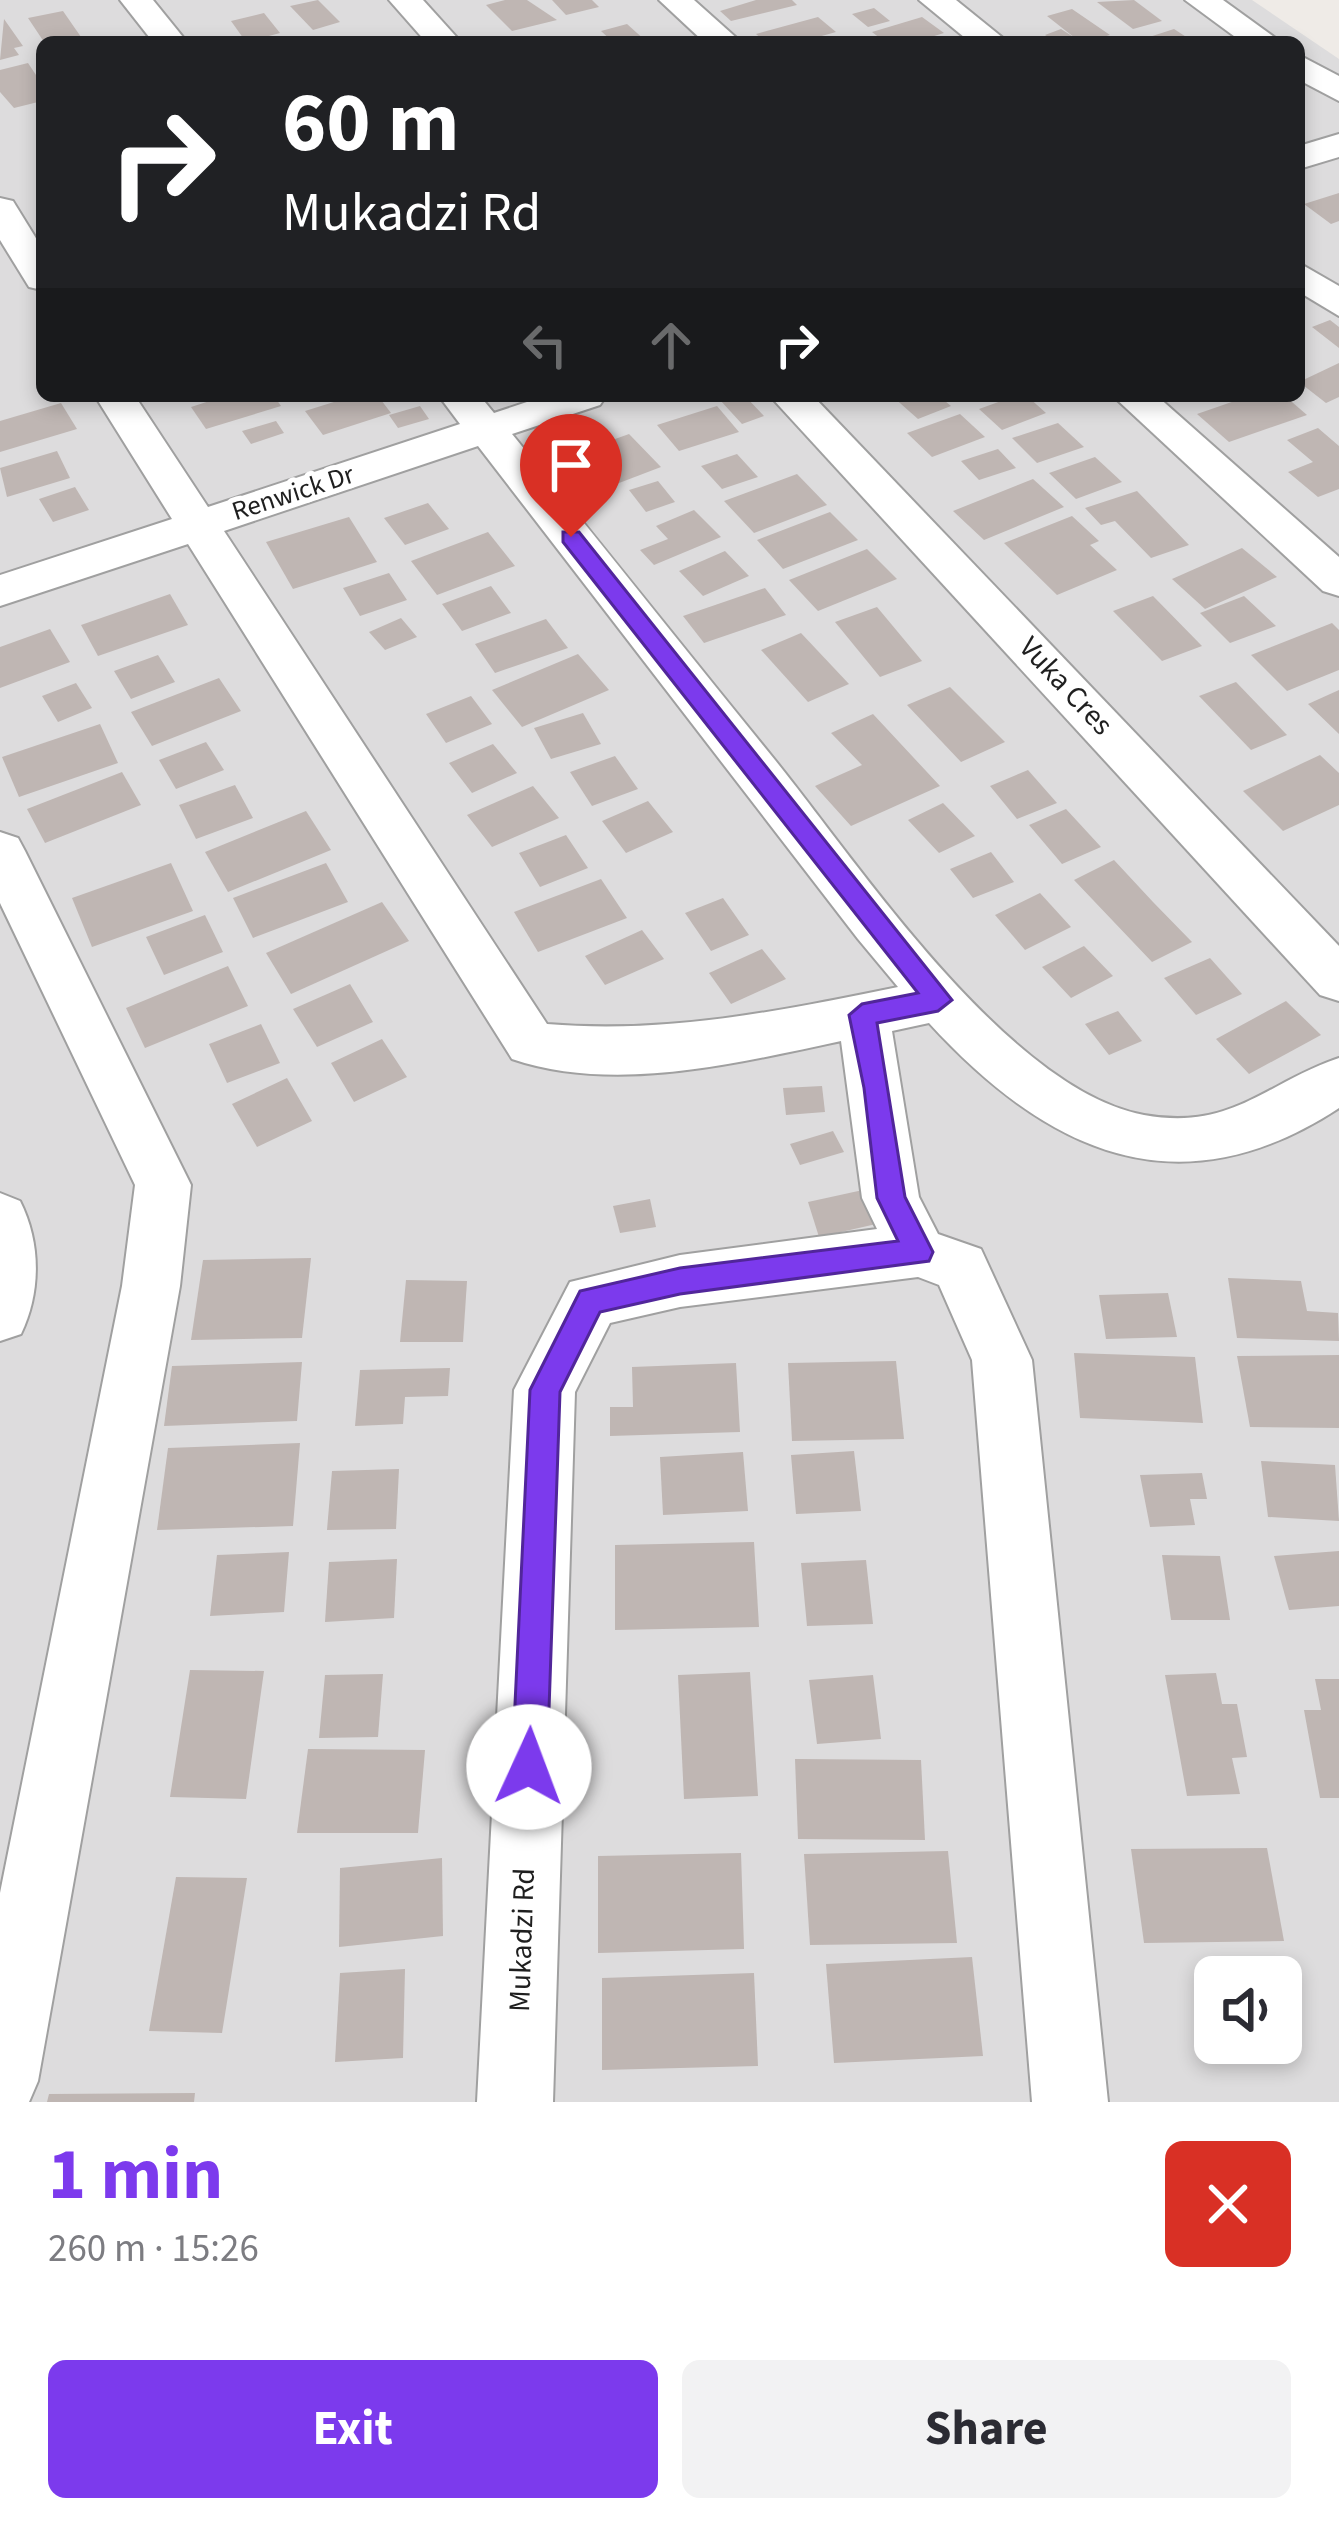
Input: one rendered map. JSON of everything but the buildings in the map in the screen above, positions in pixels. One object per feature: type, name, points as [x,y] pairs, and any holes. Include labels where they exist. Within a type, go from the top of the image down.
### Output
[{"type":"street","points":[[136,0],[165,36]]},
{"type":"street","points":[[405,0],[438,36]]},
{"type":"street","points":[[675,0],[717,36]]},
{"type":"street","points":[[935,0],[983,36]]},
{"type":"street","points":[[1201,0],[1255,36]]},
{"type":"street","points":[[1305,69],[1339,91]]},
{"type":"street","points":[[1305,156],[1339,145]]},
{"type":"street","points":[[0,209],[36,269]]},
{"type":"street","points":[[1305,278],[1339,304]]},
{"type":"street","points":[[119,402],[531,1044],[626,1052],[745,1040],[938,1000]]},
{"type":"street","name":"Renwick Dr","points":[[0,591],[197,525],[473,413],[546,402]]},
{"type":"street","name":"Vuka Cres","points":[[796,402],[1339,980]]},
{"type":"street","points":[[1139,402],[1339,581]]},
{"type":"street","points":[[473,413],[938,1000],[1057,1107],[1111,1130],[1159,1141],[1244,1135],[1277,1121],[1339,1080]]},
{"type":"street","points":[[0,851],[163,1186],[155,1266],[0,2080]]},
{"type":"street","points":[[862,1015],[878,1088],[891,1198],[939,1259],[1002,1360],[1070,2102]]},
{"type":"street","points":[[0,1218],[8,1275],[0,1315]]},
{"type":"street","name":"Mukadzi Rd","points":[[515,2102],[545,1390],[591,1301],[680,1281],[939,1259]]},
{"type":"shaded area","points":[[0,0],[1252,0],[1339,59],[1339,2102],[0,2102]]},
{"type":"route","points":[[529,1767],[545,1390],[591,1301],[680,1281],[862,1255],[918,1252],[891,1198],[878,1088],[862,1015],[938,1000],[571,537]]}]
